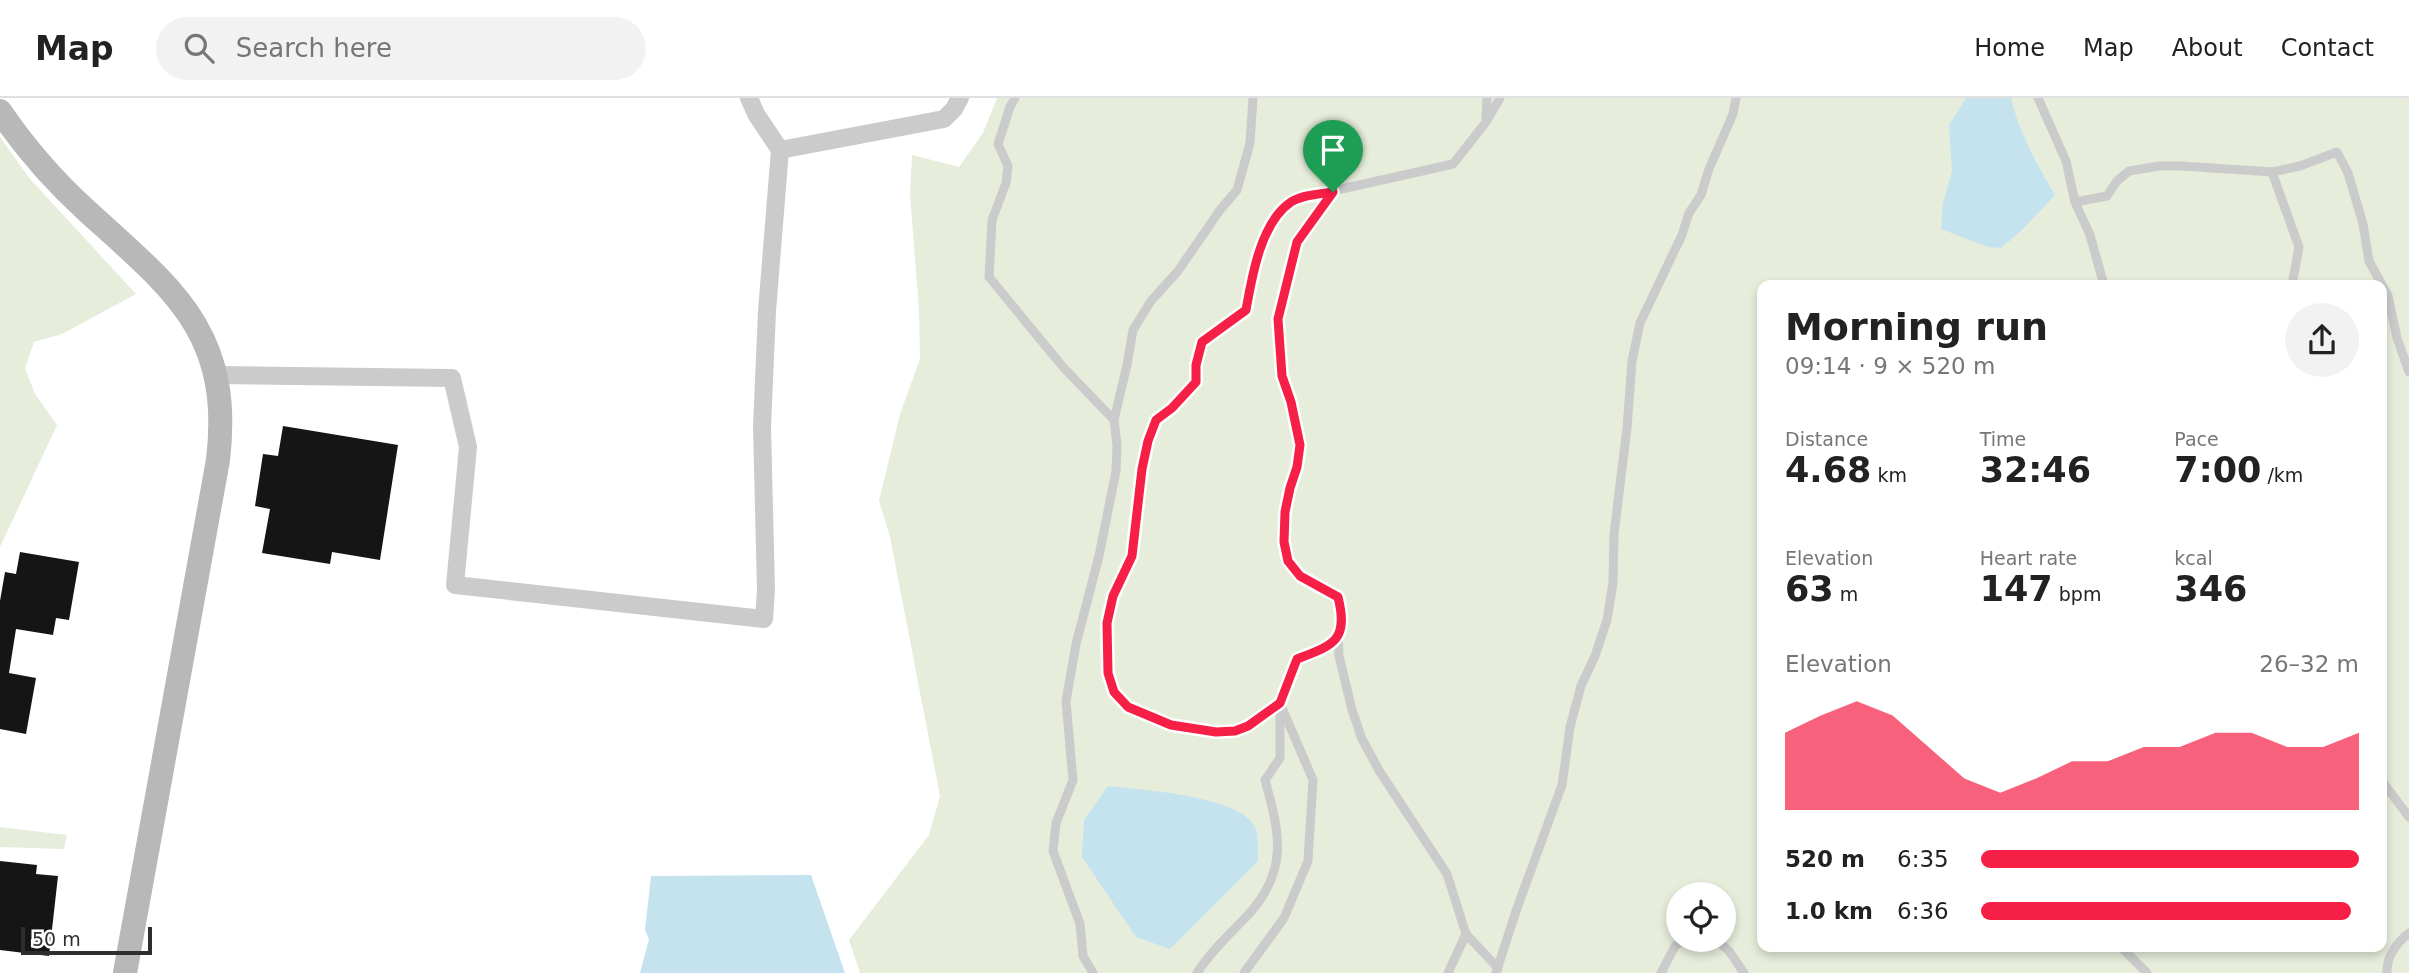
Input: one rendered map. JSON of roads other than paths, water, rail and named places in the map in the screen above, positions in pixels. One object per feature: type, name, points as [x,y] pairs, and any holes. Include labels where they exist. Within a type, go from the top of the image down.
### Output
[{"type":"street","points":[[216,375],[452,378],[468,447],[455,585],[764,619],[766,590],[762,427],[767,311],[780,150],[756,114],[749,98]]},
{"type":"street","points":[[780,150],[944,119],[960,98]]},
{"type":"street","points":[[0,111],[29,150],[63,188],[159,277],[183,304],[205,344],[216,375],[222,414],[218,460],[125,973]]},
{"type":"lane","points":[[1015,98],[998,144],[1008,166],[1006,183],[992,220],[989,277],[1071,376],[1114,421]]},
{"type":"lane","points":[[1093,973],[1083,956],[1080,924],[1053,851],[1056,823],[1073,780],[1066,701],[1076,643],[1100,556],[1116,471],[1114,421],[1128,365],[1133,330],[1151,301],[1178,271],[1237,190],[1251,143],[1253,98]]},
{"type":"lane","points":[[1486,121],[1487,98]]},
{"type":"lane","points":[[1280,703],[1248,726],[1235,731],[1216,732],[1171,725],[1128,707],[1114,692],[1108,673],[1107,623],[1113,596],[1132,556],[1142,469],[1156,420],[1172,408],[1196,382],[1196,365],[1202,342],[1246,310],[1257,256],[1276,216],[1293,200],[1454,164],[1500,98]]},
{"type":"lane","points":[[1497,970],[1562,785],[1570,727],[1581,686],[1607,620],[1632,361],[1640,323],[1682,235],[1689,213],[1701,195],[1709,169],[1733,114],[1736,98]]},
{"type":"lane","points":[[2038,98],[2066,161],[2075,202],[2090,234],[2103,280]]},
{"type":"lane","points":[[2075,202],[2107,196],[2129,171],[2159,166],[2207,166],[2273,172],[2300,166],[2337,152],[2348,173],[2363,224],[2369,261],[2379,280]]},
{"type":"lane","points":[[2273,172],[2300,247],[2293,280]]},
{"type":"lane","points":[[1333,192],[1297,242],[1278,319],[1282,376],[1291,402],[1300,445],[1285,512],[1284,542],[1288,561],[1300,576],[1338,597],[1343,617],[1338,636],[1339,656],[1362,739],[1380,772],[1447,874],[1466,934],[1497,970]]},
{"type":"lane","points":[[2387,294],[2397,338],[2409,372]]},
{"type":"lane","points":[[1197,973],[1223,939],[1249,914],[1278,863],[1274,814],[1265,780],[1280,758],[1280,703],[1297,659],[1329,647],[1338,636]]},
{"type":"lane","points":[[1244,973],[1284,918],[1308,861],[1313,780],[1280,703]]},
{"type":"lane","points":[[2387,788],[2409,817]]},
{"type":"lane","points":[[2387,973],[2387,966],[2397,942],[2409,933]]},
{"type":"lane","points":[[1448,973],[1466,934]]},
{"type":"lane","points":[[1661,973],[1672,952]]},
{"type":"lane","points":[[1730,952],[1744,973]]},
{"type":"lane","points":[[2126,952],[2147,973]]},
{"type":"water","points":[[1966,98],[2011,98],[2029,148],[2055,195],[2001,248],[1988,247],[1941,229],[1943,203],[1952,171],[1949,125]]},
{"type":"water","points":[[1108,786],[1165,792],[1212,802],[1232,808],[1247,818],[1256,829],[1258,861],[1170,949],[1136,937],[1082,857],[1084,820]]},
{"type":"water","points":[[811,875],[845,973],[640,973],[649,939],[645,930],[651,876]]}]
